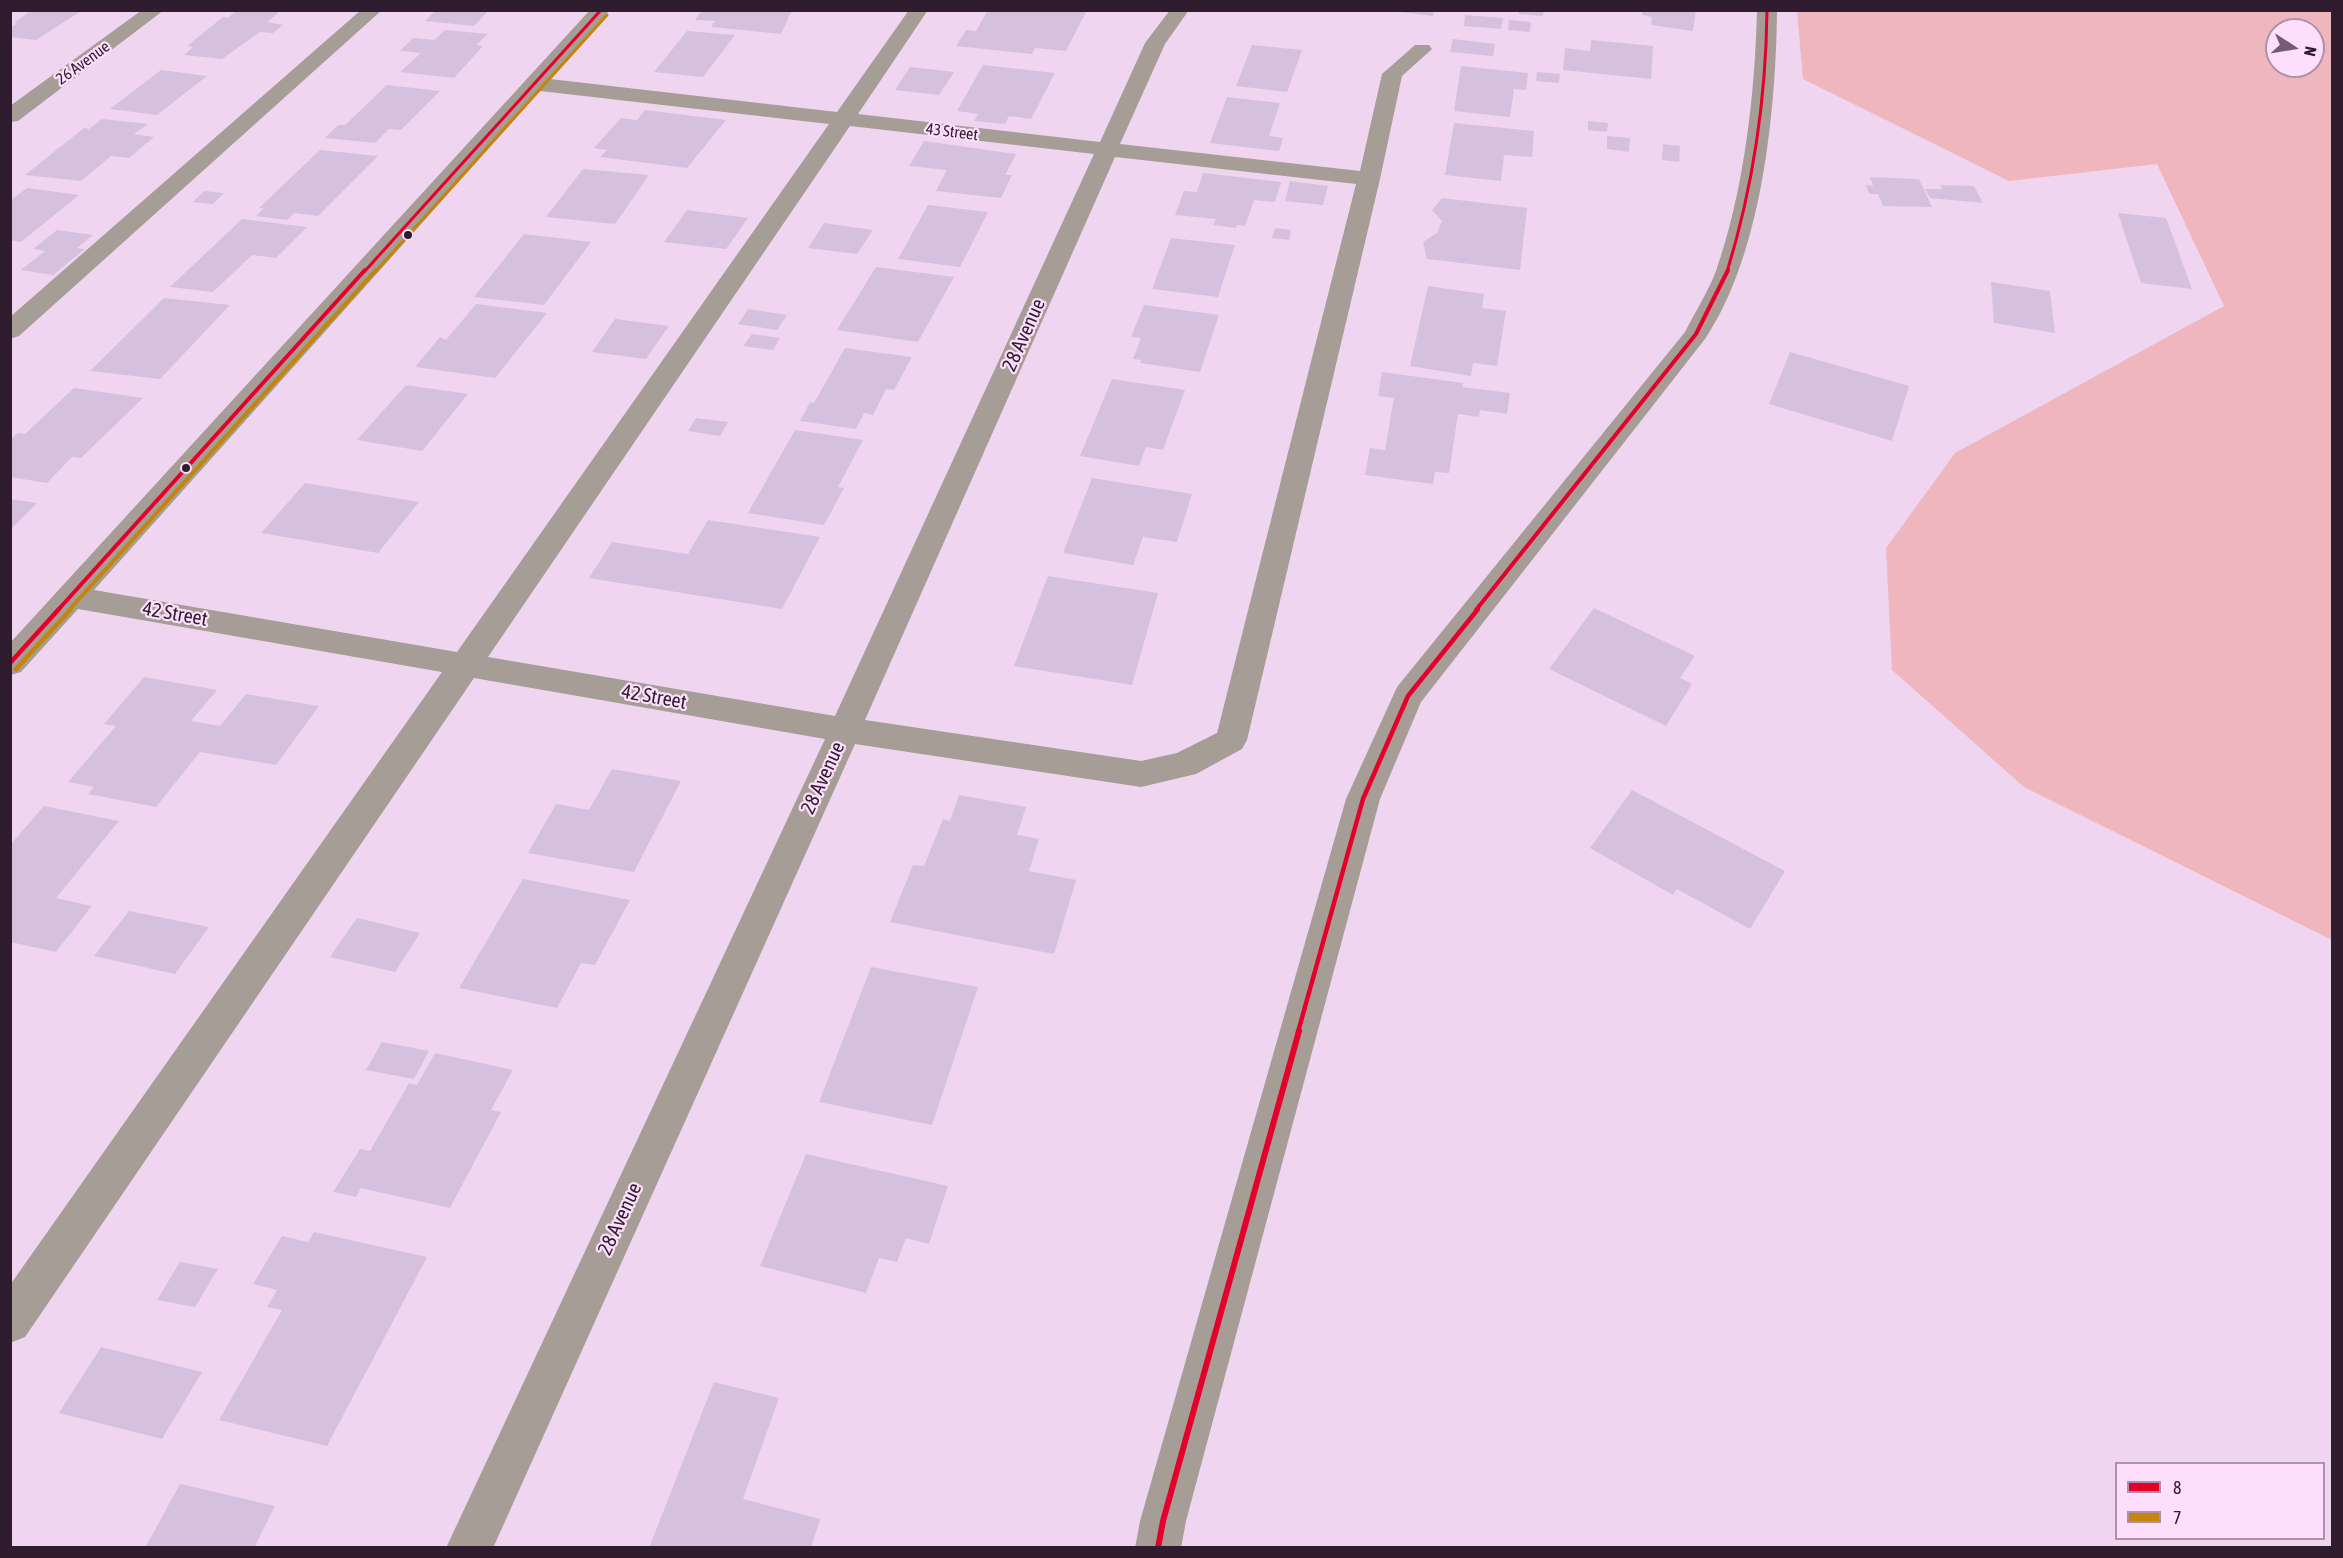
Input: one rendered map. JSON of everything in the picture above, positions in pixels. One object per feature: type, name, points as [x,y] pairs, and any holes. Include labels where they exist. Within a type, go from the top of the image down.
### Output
[{"type":"street","name":"26 Avenue","points":[[10,116],[154,10]]},
{"type":"street","points":[[10,331],[373,10]]},
{"type":"street","points":[[10,664],[601,10]]},
{"type":"street","points":[[10,1322],[846,120],[919,10]]},
{"type":"street","name":"28 Avenue","points":[[469,1548],[845,730],[1155,43],[1180,10]]},
{"type":"street","points":[[1157,1539],[1363,799],[1408,696],[1696,334],[1712,306],[1727,273],[1743,220],[1766,75],[1767,10]]},
{"type":"street","points":[[1369,179],[1392,74],[1422,49]]},
{"type":"street","name":"43 Street","points":[[536,84],[1369,179]]},
{"type":"street","name":"42 Street","points":[[72,597],[845,730],[1141,774],[1184,765],[1231,740],[1369,179]]},
{"type":"shaded area","points":[[1797,11],[2332,11],[2332,940],[2024,787],[1892,670],[1886,548],[1955,453],[2224,306],[2157,164],[2009,181],[1803,79]]},
{"type":"building","points":[[32,10],[83,10],[36,40],[10,37],[10,28],[18,23],[14,23]]},
{"type":"building","points":[[237,10],[279,12],[267,22],[283,25],[273,33],[260,32],[222,59],[184,55],[193,47],[187,46],[223,17],[228,18]]},
{"type":"building","points":[[436,10],[489,10],[474,26],[425,21]]},
{"type":"building","points":[[702,10],[792,10],[781,34],[711,27],[715,21],[695,20]]},
{"type":"building","points":[[988,10],[1087,10],[1066,51],[1035,48],[1032,54],[956,46],[966,30],[976,31]]},
{"type":"building","points":[[1383,10],[1434,10],[1433,16]]},
{"type":"building","points":[[1519,10],[1544,10],[1543,16],[1519,14]]},
{"type":"building","points":[[1643,10],[1696,10],[1693,31],[1651,25],[1652,17],[1642,15]]},
{"type":"building","points":[[1465,15],[1503,18],[1501,29],[1464,26]]},
{"type":"building","points":[[1509,20],[1531,22],[1530,32],[1508,30]]},
{"type":"building","points":[[445,30],[488,34],[476,45],[483,46],[454,78],[400,72],[421,53],[400,51],[413,38],[434,40]]},
{"type":"building","points":[[687,31],[735,35],[703,77],[654,72]]},
{"type":"building","points":[[1453,39],[1495,44],[1493,56],[1450,52]]},
{"type":"building","points":[[1591,40],[1653,46],[1651,79],[1563,70],[1565,48],[1590,51]]},
{"type":"building","points":[[1252,45],[1302,50],[1287,92],[1236,86]]},
{"type":"building","points":[[983,65],[1055,73],[1031,119],[1009,116],[1005,124],[974,121],[978,114],[957,111]]},
{"type":"building","points":[[1461,66],[1528,73],[1526,90],[1514,89],[1510,117],[1454,111]]},
{"type":"building","points":[[910,67],[954,72],[939,95],[895,90]]},
{"type":"building","points":[[161,70],[207,76],[157,115],[110,109]]},
{"type":"building","points":[[1537,72],[1560,74],[1559,83],[1536,81]]},
{"type":"building","points":[[387,85],[440,91],[401,130],[389,129],[375,143],[325,138],[338,125],[345,125]]},
{"type":"building","points":[[1227,97],[1280,103],[1269,136],[1283,138],[1279,151],[1210,143]]},
{"type":"building","points":[[645,110],[726,120],[687,168],[600,157],[607,150],[594,148],[621,118],[637,120]]},
{"type":"building","points":[[102,119],[148,124],[134,134],[154,137],[129,158],[111,156],[81,181],[25,175],[84,128],[89,129]]},
{"type":"building","points":[[1588,121],[1608,123],[1607,132],[1588,130]]},
{"type":"building","points":[[1454,123],[1534,131],[1532,157],[1504,155],[1501,181],[1445,175]]},
{"type":"building","points":[[1607,136],[1630,138],[1629,152],[1607,149]]},
{"type":"building","points":[[924,141],[1016,154],[1005,175],[1012,175],[1001,198],[936,191],[947,170],[909,166]]},
{"type":"building","points":[[1663,144],[1680,146],[1679,162],[1662,160]]},
{"type":"building","points":[[320,150],[378,156],[318,216],[294,213],[287,220],[256,216],[264,208],[259,208]]},
{"type":"building","points":[[583,169],[649,175],[615,224],[546,217]]},
{"type":"building","points":[[1203,173],[1281,182],[1275,202],[1254,200],[1245,226],[1237,225],[1236,228],[1213,225],[1216,219],[1175,215],[1184,191],[1197,192]]},
{"type":"building","points":[[1870,177],[1919,179],[1932,207],[1883,206],[1878,194],[1869,194],[1866,185],[1873,186]]},
{"type":"building","points":[[1290,181],[1328,186],[1323,205],[1285,201]]},
{"type":"building","points":[[1940,185],[1974,186],[1983,203],[1930,198],[1925,189],[1942,189]]},
{"type":"building","points":[[27,188],[79,195],[21,242],[10,240],[10,201]]},
{"type":"building","points":[[204,191],[224,193],[213,204],[193,202]]},
{"type":"building","points":[[1442,198],[1527,208],[1520,270],[1427,259],[1423,242],[1437,233],[1442,221],[1432,210]]},
{"type":"building","points":[[928,205],[988,212],[960,267],[898,259]]},
{"type":"building","points":[[687,210],[748,218],[726,249],[664,242]]},
{"type":"building","points":[[2118,213],[2166,218],[2192,289],[2141,283]]},
{"type":"building","points":[[242,219],[307,227],[276,258],[252,255],[213,292],[170,287]]},
{"type":"building","points":[[824,223],[873,230],[857,254],[808,248]]},
{"type":"building","points":[[1275,228],[1291,230],[1289,240],[1272,238]]},
{"type":"building","points":[[57,230],[93,235],[77,248],[85,249],[53,275],[21,270],[45,251],[33,249]]},
{"type":"building","points":[[524,234],[591,242],[544,305],[474,297]]},
{"type":"building","points":[[1171,238],[1235,245],[1218,297],[1152,289]]},
{"type":"building","points":[[876,267],[954,277],[918,342],[837,330]]},
{"type":"building","points":[[1991,282],[2050,291],[2055,333],[1994,323]]},
{"type":"building","points":[[1428,286],[1484,294],[1482,308],[1506,311],[1497,366],[1473,363],[1471,376],[1410,366]]},
{"type":"building","points":[[164,298],[230,305],[160,379],[90,371]]},
{"type":"building","points":[[476,304],[547,313],[495,378],[415,367],[440,337],[446,340]]},
{"type":"building","points":[[1144,305],[1219,315],[1200,372],[1140,363],[1141,360],[1133,359],[1141,338],[1131,337]]},
{"type":"building","points":[[748,309],[787,315],[777,330],[738,324]]},
{"type":"building","points":[[615,319],[669,326],[646,359],[592,352]]},
{"type":"building","points":[[752,334],[780,338],[773,350],[743,346]]},
{"type":"building","points":[[845,348],[912,357],[894,390],[886,389],[873,415],[864,413],[856,429],[800,421],[810,402],[814,403]]},
{"type":"building","points":[[1790,352],[1909,386],[1892,441],[1769,404]]},
{"type":"building","points":[[1382,372],[1463,383],[1462,387],[1510,393],[1507,414],[1480,410],[1479,417],[1458,414],[1449,473],[1435,472],[1433,484],[1365,475],[1370,448],[1385,450],[1394,398],[1378,396]]},
{"type":"building","points":[[1112,379],[1185,390],[1163,450],[1146,447],[1139,466],[1080,456]]},
{"type":"building","points":[[406,385],[468,394],[422,451],[357,440]]},
{"type":"building","points":[[74,388],[143,398],[81,458],[72,457],[47,483],[10,477],[10,440],[18,433],[25,434]]},
{"type":"building","points":[[696,418],[728,422],[720,436],[688,431]]},
{"type":"building","points":[[795,430],[863,440],[838,487],[844,488],[824,525],[748,513]]},
{"type":"building","points":[[1092,478],[1192,494],[1177,542],[1143,537],[1133,565],[1063,553]]},
{"type":"building","points":[[305,483],[419,502],[378,553],[261,533]]},
{"type":"building","points":[[10,499],[37,503],[10,530]]},
{"type":"building","points":[[708,520],[820,537],[782,609],[589,578],[612,542],[688,554]]},
{"type":"building","points":[[1048,576],[1158,593],[1132,685],[1014,666]]},
{"type":"building","points":[[1594,608],[1695,656],[1680,678],[1692,684],[1666,726],[1549,669]]},
{"type":"building","points":[[144,677],[217,690],[191,721],[220,726],[246,694],[319,706],[276,765],[200,752],[156,807],[88,794],[94,787],[68,782],[116,726],[104,724]]},
{"type":"building","points":[[612,769],[681,781],[634,872],[528,853],[556,804],[589,810]]},
{"type":"building","points":[[1632,790],[1785,871],[1750,929],[1677,889],[1673,895],[1590,848]]},
{"type":"building","points":[[959,795],[1026,807],[1017,835],[1039,839],[1029,871],[1076,880],[1054,954],[890,922],[913,865],[924,866],[943,819],[950,821]]},
{"type":"building","points":[[44,806],[119,821],[56,898],[92,906],[56,952],[10,942],[10,845]]},
{"type":"building","points":[[523,879],[630,900],[595,965],[581,963],[557,1008],[459,988]]},
{"type":"building","points":[[129,911],[209,927],[175,974],[94,956]]},
{"type":"building","points":[[357,918],[420,933],[395,972],[330,957]]},
{"type":"building","points":[[871,967],[978,987],[932,1125],[819,1102]]},
{"type":"building","points":[[382,1042],[429,1051],[414,1079],[366,1070]]},
{"type":"building","points":[[435,1053],[513,1070],[491,1110],[501,1112],[450,1208],[361,1188],[356,1197],[333,1192],[360,1149],[370,1151],[409,1083],[417,1085]]},
{"type":"building","points":[[806,1154],[948,1186],[929,1244],[906,1238],[897,1262],[879,1258],[866,1293],[760,1266]]},
{"type":"building","points":[[314,1232],[427,1257],[327,1446],[219,1420],[282,1310],[267,1307],[277,1290],[253,1284],[282,1236],[308,1242]]},
{"type":"building","points":[[180,1262],[218,1269],[195,1307],[157,1300]]},
{"type":"building","points":[[101,1347],[202,1372],[162,1439],[59,1413]]},
{"type":"building","points":[[714,1382],[779,1398],[743,1499],[820,1519],[811,1548],[649,1548]]},
{"type":"building","points":[[180,1484],[275,1506],[254,1548],[145,1548]]},
{"type":"transit line","name":"8","points":[[10,663],[601,10]]},
{"type":"transit line","name":"8","points":[[1158,1548],[1163,1521],[1363,799],[1408,696],[1696,334],[1727,273],[1743,220],[1766,75],[1767,10]]},
{"type":"transit line","name":"7","points":[[16,669],[607,15]]}]
